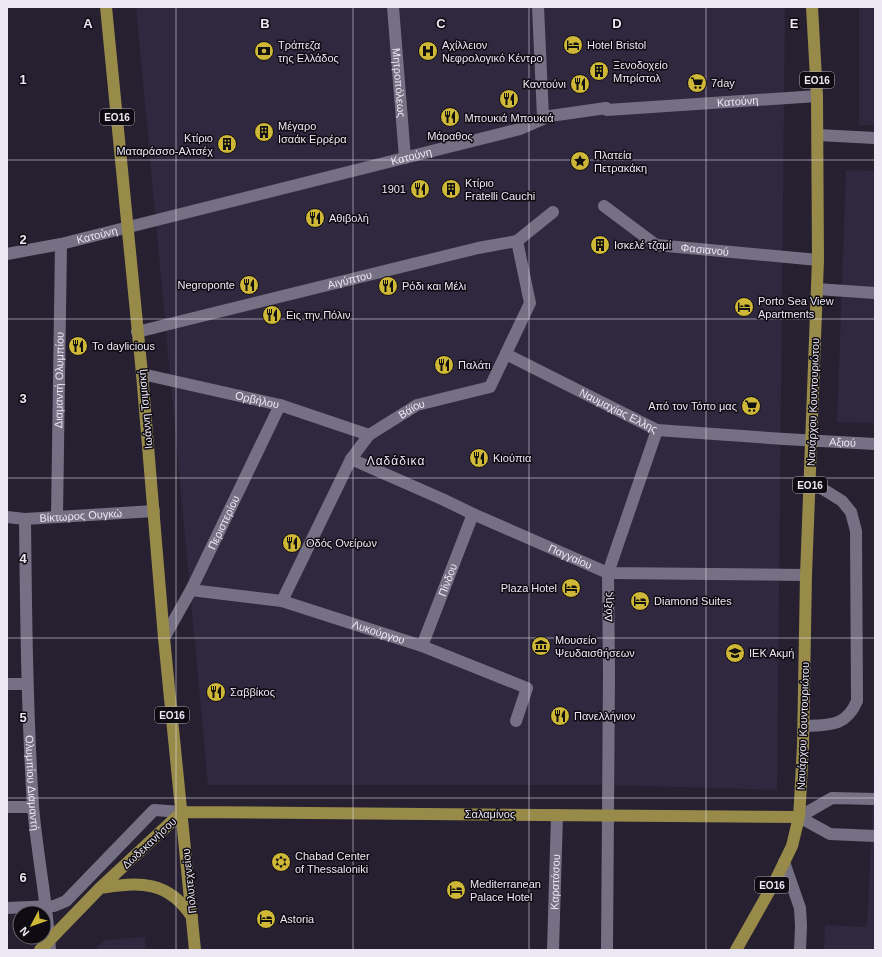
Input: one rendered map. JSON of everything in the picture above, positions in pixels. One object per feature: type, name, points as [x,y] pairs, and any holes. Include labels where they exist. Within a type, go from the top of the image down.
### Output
[{"type":"main road","name":"Ιωάννη Τσιμισκή","points":[[106,7],[142,374],[164,638],[182,812]]},
{"type":"main road","name":"Ναυάρχου Κουντουριώτου","points":[[736,950],[772,887],[784,862],[792,843],[799,817],[804,726],[806,575],[818,260],[818,135],[812,7]]},
{"type":"main road","name":"Σαλαμίνος","points":[[182,812],[799,817]]},
{"type":"main road","name":"Δωδεκανήσου","points":[[40,950],[49,946],[100,888],[182,812]]},
{"type":"main road","name":"Πολυτεχνείου","points":[[182,812],[195,950]]},
{"type":"main road","points":[[100,888],[131,884],[147,884],[155,886],[179,902],[193,918]]},
{"type":"street","name":"Μητροπόλεως","points":[[393,7],[405,158]]},
{"type":"street","points":[[538,7],[543,117]]},
{"type":"street","name":"Κατούνη","points":[[7,254],[61,244],[520,129],[543,119],[543,117],[606,108],[607,110],[817,96]]},
{"type":"street","points":[[818,135],[875,138]]},
{"type":"street","name":"Φασιανού","points":[[604,206],[656,245],[818,260]]},
{"type":"street","name":"Αιγύπτου","points":[[137,332],[478,248],[517,241],[553,212]]},
{"type":"street","name":"Βάϊου","points":[[282,601],[351,459],[369,435],[417,406],[490,387],[530,302],[517,241]]},
{"type":"street","name":"Διαμαντή Ολυμπίου","points":[[57,516],[61,244]]},
{"type":"street","points":[[817,289],[875,293]]},
{"type":"street","name":"Ναυμαχίας Ελλης","points":[[506,354],[657,430],[811,441]]},
{"type":"street","name":"Ορβήλου","points":[[142,374],[280,405],[369,435]]},
{"type":"street","name":"Περιστερίου","points":[[164,638],[191,590],[280,405]]},
{"type":"street","name":"Δόξης","points":[[607,950],[609,673],[608,572],[657,430]]},
{"type":"street","name":"Αξιού","points":[[811,441],[875,444]]},
{"type":"street","name":"Παγγαίου","points":[[351,459],[473,514],[608,572],[806,575]]},
{"type":"street","points":[[804,726],[832,725],[840,722],[854,709],[857,701],[856,531],[851,512],[842,501],[810,481]]},
{"type":"street","name":"Βίκτωρος Ουγκώ","points":[[7,517],[25,519],[154,511]]},
{"type":"street","name":"Πίνδου","points":[[422,646],[473,514]]},
{"type":"street","name":"Ολυμπίου Διαμαντή","points":[[25,519],[27,684],[33,807],[46,905]]},
{"type":"street","name":"Λυκούργου","points":[[191,590],[282,601],[422,646],[527,688],[516,721]]},
{"type":"street","points":[[7,684],[27,684]]},
{"type":"street","points":[[799,817],[832,798],[875,799]]},
{"type":"street","points":[[7,807],[33,807]]},
{"type":"street","name":"Δωδεκανήσου","points":[[52,906],[66,901],[154,810],[182,812]]},
{"type":"street","name":"Καρατάσου","points":[[553,950],[557,815]]},
{"type":"street","points":[[799,817],[830,834],[875,836]]},
{"type":"street","points":[[784,862],[800,908],[800,950]]},
{"type":"shaded area","points":[[136,7],[785,7],[777,790],[608,785],[208,785]]},
{"type":"shaded area","points":[[875,7],[875,125],[859,125],[859,8]]},
{"type":"shaded area","points":[[846,170],[875,171],[875,423],[837,422]]},
{"type":"shaded area","points":[[875,704],[875,950],[824,950],[825,925],[867,927],[873,799]]},
{"type":"shaded area","points":[[145,937],[146,950],[95,950],[105,940]]},
{"type":"place","name":"Hotel Bristol","points":[[573,45]]},
{"type":"place","name":"Τράπεζα της Ελλάδος","points":[[264,51]]},
{"type":"place","name":"Αχίλλειον Νεφρολογικό Κέντρο","points":[[428,51]]},
{"type":"place","name":"Ξενοδοχείο Μπρίστολ","points":[[599,71]]},
{"type":"place","name":"7day","points":[[697,83]]},
{"type":"place","name":"Καντούνι","points":[[580,84]]},
{"type":"place","name":"Μπουκιά Μπουκιά","points":[[509,99]]},
{"type":"place","name":"Μάραθος","points":[[450,117]]},
{"type":"place","name":"Μέγαρο Ισαάκ Ερρέρα","points":[[264,132]]},
{"type":"place","name":"Κτίριο Ματαράσσο-Αλτσέχ","points":[[227,144]]},
{"type":"place","name":"Πλατεία Πετρακάκη","points":[[580,161]]},
{"type":"place","name":"1901","points":[[420,189]]},
{"type":"place","name":"Κτίριο Fratelli Cauchi","points":[[451,189]]},
{"type":"place","name":"Αθιβολή","points":[[315,218]]},
{"type":"place","name":"Ισκελέ τζαμί","points":[[600,245]]},
{"type":"place","name":"Negroponte","points":[[249,285]]},
{"type":"place","name":"Ρόδι και Μέλι","points":[[388,286]]},
{"type":"place","name":"Porto Sea View Apartments","points":[[744,307]]},
{"type":"place","name":"Εις την Πόλιν","points":[[272,315]]},
{"type":"place","name":"To daylicious","points":[[78,346]]},
{"type":"place","name":"Παλάτι","points":[[444,365]]},
{"type":"place","name":"Από τον Τόπο μας","points":[[751,406]]},
{"type":"place","name":"Κιούπια","points":[[479,458]]},
{"type":"place","name":"Οδός Ονείρων","points":[[292,543]]},
{"type":"place","name":"Plaza Hotel","points":[[571,588]]},
{"type":"place","name":"Diamond Suites","points":[[640,601]]},
{"type":"place","name":"Μουσείο Ψευδαισθήσεων","points":[[541,646]]},
{"type":"place","name":"ΙΕΚ Ακμή","points":[[735,653]]},
{"type":"place","name":"Σαββίκος","points":[[216,692]]},
{"type":"place","name":"Πανελλήνιον","points":[[560,716]]},
{"type":"place","name":"Chabad Center of Thessaloniki","points":[[281,862]]},
{"type":"place","name":"Mediterranean Palace Hotel","points":[[456,890]]},
{"type":"place","name":"Astoria","points":[[266,919]]},
{"type":"district","name":"Λαδάδικα","points":[[396,461]]}]
